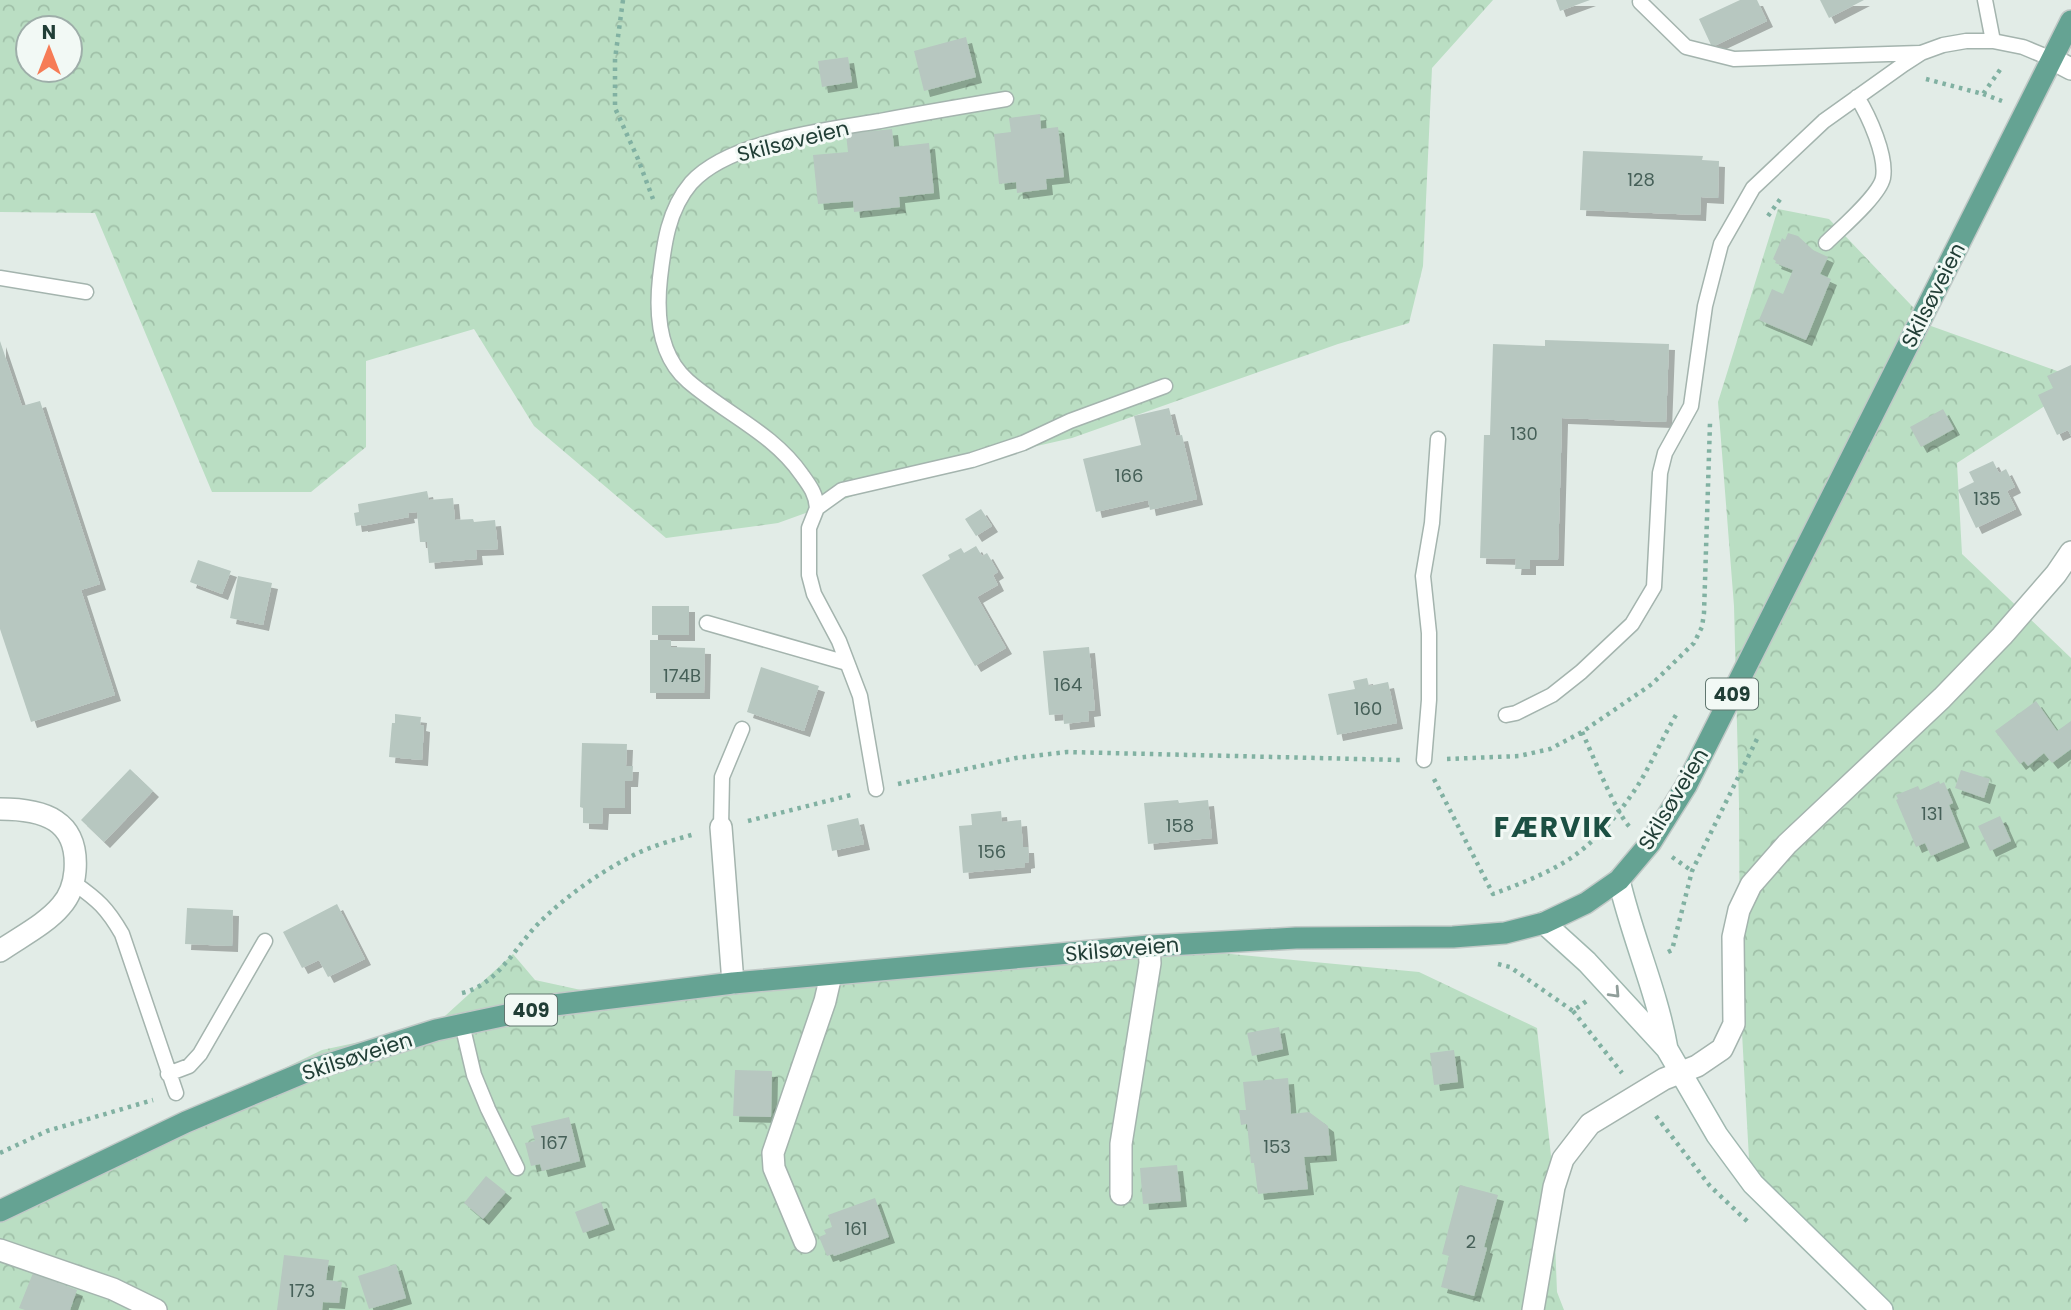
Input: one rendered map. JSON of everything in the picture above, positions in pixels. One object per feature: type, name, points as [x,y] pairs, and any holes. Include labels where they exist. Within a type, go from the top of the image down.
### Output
[{"type":"main road","name":"Skilsøveien","points":[[2,1206],[186,1122],[310,1070],[436,1030],[554,1005],[733,983],[1149,946],[1296,938],[1453,937],[1505,933],[1544,923],[1586,903],[1619,880],[1651,842],[1686,786],[2071,21]]},
{"type":"street","points":[[2052,59],[2071,69]]},
{"type":"street","points":[[1533,1310],[1555,1187],[1563,1158],[1590,1124],[1664,1079],[1697,1066],[1722,1049],[1734,1024],[1733,937],[1739,910],[1751,885],[1787,845],[1942,698],[2002,636],[2056,574],[2071,552]]},
{"type":"street","points":[[0,809],[37,813],[58,821],[71,836],[76,859],[74,883],[62,905],[40,924],[0,951]]},
{"type":"street","points":[[721,828],[733,983]]},
{"type":"street","points":[[1619,880],[1626,911],[1662,1018],[1667,1049]]},
{"type":"street","points":[[1544,923],[1587,962],[1667,1049],[1717,1135],[1753,1184],[1882,1310]]},
{"type":"street","points":[[1121,1194],[1121,1144],[1150,963],[1149,946]]},
{"type":"street","points":[[805,1242],[774,1168],[773,1153],[825,1001],[831,975]]},
{"type":"street","points":[[0,1250],[113,1289],[156,1310]]},
{"type":"lane","points":[[1985,0],[1993,41]]},
{"type":"lane","points":[[1640,2],[1686,47],[1734,59],[1921,53]]},
{"type":"lane","points":[[1506,715],[1516,713],[1552,695],[1581,672],[1632,624],[1654,587],[1660,473],[1665,453],[1692,406],[1705,306],[1721,244],[1753,188],[1824,121],[1921,53],[1966,41],[1993,41],[2023,47],[2052,59]]},
{"type":"lane","points":[[1826,243],[1870,199],[1882,181],[1884,163],[1867,113],[1857,97]]},
{"type":"lane","name":"Skilsøveien","points":[[817,508],[816,494],[792,460],[773,442],[687,380],[664,348],[657,302],[666,233],[682,195],[693,181],[728,156],[779,139],[1006,99]]},
{"type":"lane","points":[[0,278],[86,292]]},
{"type":"lane","points":[[876,789],[860,696],[839,641],[814,594],[809,575],[809,528],[817,508],[842,490],[972,460],[1023,443],[1070,421],[1165,386]]},
{"type":"lane","points":[[1424,760],[1429,700],[1429,633],[1423,576],[1432,523],[1438,439]]},
{"type":"lane","points":[[707,623],[847,663]]},
{"type":"lane","points":[[721,828],[722,777],[742,729]]},
{"type":"lane","points":[[74,883],[109,912],[122,934],[176,1093]]},
{"type":"lane","points":[[168,1074],[190,1066],[200,1054],[265,941]]},
{"type":"lane","points":[[462,1024],[474,1075],[517,1168]]},
{"type":"path","points":[[623,0],[615,59],[615,108],[666,233]]},
{"type":"path","points":[[1919,80],[1926,79],[1983,94],[2001,68],[2023,47]]},
{"type":"path","points":[[1766,219],[1787,189]]},
{"type":"path","points":[[543,919],[572,894],[631,856],[671,841],[876,789],[1016,758],[1068,752],[1424,760],[1519,756],[1550,749],[1582,732],[1652,684],[1694,643],[1702,627],[1710,419]]},
{"type":"path","points":[[1424,760],[1493,894],[1536,877],[1565,862],[1588,845],[1619,811],[1640,782],[1676,715]]},
{"type":"path","points":[[1582,732],[1619,811]]},
{"type":"green space","points":[[0,0],[1493,0],[1432,68],[1423,266],[1409,323],[1338,344],[1072,438],[911,475],[778,523],[666,538],[534,426],[474,329],[366,361],[366,447],[311,492],[212,492],[95,213],[0,212]]},
{"type":"green space","points":[[1778,209],[1829,219],[1931,326],[2071,376],[2071,389],[1957,463],[1962,554],[2071,658],[2071,1310],[1875,1310],[1751,1195],[1740,997],[1734,606],[1718,402]]},
{"type":"green space","points":[[1221,953],[1419,972],[1537,1028],[1552,1165],[1557,1292],[1564,1310],[0,1310],[0,1205],[322,1050],[434,1026],[513,954],[535,980],[627,1000],[1023,963]]},
{"type":"building","points":[[1556,0],[1590,0],[1560,11]]},
{"type":"building","points":[[1740,0],[1757,0],[1767,21],[1712,47],[1699,19]]},
{"type":"building","points":[[1820,0],[1864,0],[1829,18]]},
{"type":"building","points":[[966,37],[976,77],[924,91],[914,51]]},
{"type":"building","points":[[848,57],[852,82],[822,87],[818,61]]},
{"type":"building","points":[[1040,114],[1041,129],[1058,127],[1064,177],[1046,179],[1047,189],[1017,193],[1016,182],[999,184],[994,134],[1011,132],[1009,118]]},
{"type":"building","points":[[892,129],[894,147],[929,143],[934,193],[899,197],[900,207],[854,212],[853,201],[818,204],[813,155],[848,152],[846,134]]},
{"type":"building","points":[[1583,151],[1703,156],[1702,160],[1719,161],[1718,198],[1701,197],[1700,215],[1580,210]]},
{"type":"building","points":[[1788,233],[1798,236],[1813,250],[1828,257],[1820,274],[1831,279],[1806,340],[1759,320],[1772,289],[1783,294],[1793,270],[1775,263],[1773,259],[1782,238],[1785,240]]},
{"type":"building","points":[[1545,340],[1669,344],[1666,422],[1562,418],[1558,560],[1530,560],[1530,569],[1515,569],[1516,559],[1480,558],[1484,435],[1490,435],[1493,344],[1545,346]]},
{"type":"building","points":[[0,341],[22,406],[40,401],[100,584],[81,590],[115,695],[31,722],[0,629]]},
{"type":"building","points":[[2071,365],[2071,436],[2068,430],[2057,435],[2038,395],[2053,388],[2047,376]]},
{"type":"building","points":[[1169,408],[1176,436],[1182,435],[1197,499],[1150,510],[1148,500],[1096,512],[1083,459],[1141,445],[1134,416]]},
{"type":"building","points":[[1943,409],[1954,429],[1921,447],[1910,427]]},
{"type":"building","points":[[1993,461],[1999,473],[2006,469],[2015,487],[2007,491],[2016,509],[1976,528],[1958,490],[1974,482],[1969,472]]},
{"type":"building","points":[[427,491],[429,500],[453,498],[455,520],[495,520],[498,549],[476,550],[477,559],[429,563],[427,542],[420,542],[417,512],[408,513],[409,517],[356,526],[354,513],[359,512],[358,504]]},
{"type":"building","points":[[981,509],[992,526],[976,536],[965,519]]},
{"type":"building","points":[[976,546],[982,556],[987,553],[998,572],[993,575],[998,585],[977,597],[1006,648],[975,666],[922,575],[950,559],[948,555],[961,548],[964,553]]},
{"type":"building","points":[[198,560],[231,571],[222,594],[190,582]]},
{"type":"building","points":[[238,576],[272,583],[263,625],[230,618]]},
{"type":"building","points":[[652,606],[689,606],[689,635],[652,635]]},
{"type":"building","points":[[650,640],[671,640],[671,647],[705,648],[704,693],[650,693]]},
{"type":"building","points":[[1089,647],[1095,710],[1088,711],[1089,721],[1064,724],[1063,714],[1049,715],[1043,651]]},
{"type":"building","points":[[761,667],[819,686],[804,731],[747,712]]},
{"type":"building","points":[[1367,678],[1369,686],[1388,682],[1397,723],[1337,735],[1328,694],[1355,689],[1353,681]]},
{"type":"building","points":[[2036,701],[2057,731],[2071,721],[2071,749],[2052,763],[2044,753],[2028,766],[2024,761],[2020,764],[1995,731]]},
{"type":"building","points":[[395,714],[421,717],[420,725],[424,726],[422,760],[389,757]]},
{"type":"building","points":[[582,743],[627,744],[626,766],[633,766],[632,781],[625,781],[625,808],[603,808],[602,824],[583,823],[583,808],[580,807]]},
{"type":"building","points":[[130,769],[153,791],[104,842],[81,820]]},
{"type":"building","points":[[1961,770],[1990,779],[1984,798],[1955,788]]},
{"type":"building","points":[[1939,781],[1940,784],[1944,782],[1953,803],[1949,805],[1964,842],[1931,856],[1925,843],[1916,847],[1896,795],[1918,786],[1920,790]]},
{"type":"building","points":[[1178,800],[1179,803],[1208,800],[1212,838],[1148,844],[1144,803]]},
{"type":"building","points":[[1001,811],[1002,822],[1021,820],[1023,847],[1028,847],[1029,862],[1025,863],[1025,867],[963,873],[959,826],[972,825],[971,814]]},
{"type":"building","points":[[2000,816],[2011,841],[1990,851],[1978,826]]},
{"type":"building","points":[[858,818],[864,844],[832,851],[827,825]]},
{"type":"building","points":[[337,904],[365,959],[328,977],[319,960],[302,968],[283,932]]},
{"type":"building","points":[[187,908],[233,910],[232,946],[185,944]]},
{"type":"building","points":[[1279,1027],[1283,1049],[1252,1056],[1247,1033]]},
{"type":"building","points":[[1454,1050],[1458,1082],[1434,1085],[1430,1053]]},
{"type":"building","points":[[735,1070],[772,1071],[771,1117],[733,1116]]},
{"type":"building","points":[[1288,1078],[1291,1114],[1309,1112],[1328,1126],[1331,1155],[1304,1157],[1308,1189],[1258,1194],[1254,1163],[1251,1163],[1247,1124],[1241,1125],[1239,1110],[1246,1110],[1243,1082]]},
{"type":"building","points":[[569,1117],[580,1161],[542,1171],[540,1164],[531,1166],[525,1143],[535,1141],[531,1126]]},
{"type":"building","points":[[1177,1165],[1181,1201],[1143,1204],[1140,1168]]},
{"type":"building","points":[[486,1176],[506,1192],[483,1219],[464,1203]]},
{"type":"building","points":[[1460,1185],[1498,1195],[1474,1296],[1441,1287],[1449,1256],[1442,1254]]},
{"type":"building","points":[[875,1198],[889,1237],[827,1256],[819,1237],[826,1234],[824,1230],[832,1227],[828,1215]]},
{"type":"building","points":[[601,1202],[609,1224],[583,1233],[575,1212]]},
{"type":"building","points":[[284,1255],[329,1260],[326,1280],[342,1282],[339,1303],[323,1302],[322,1310],[277,1310]]},
{"type":"building","points":[[396,1264],[406,1298],[369,1309],[358,1276]]},
{"type":"building","points":[[33,1273],[77,1290],[70,1310],[19,1308]]},
{"type":"district","name":"FÆRVIK","points":[[1554,827]]}]
